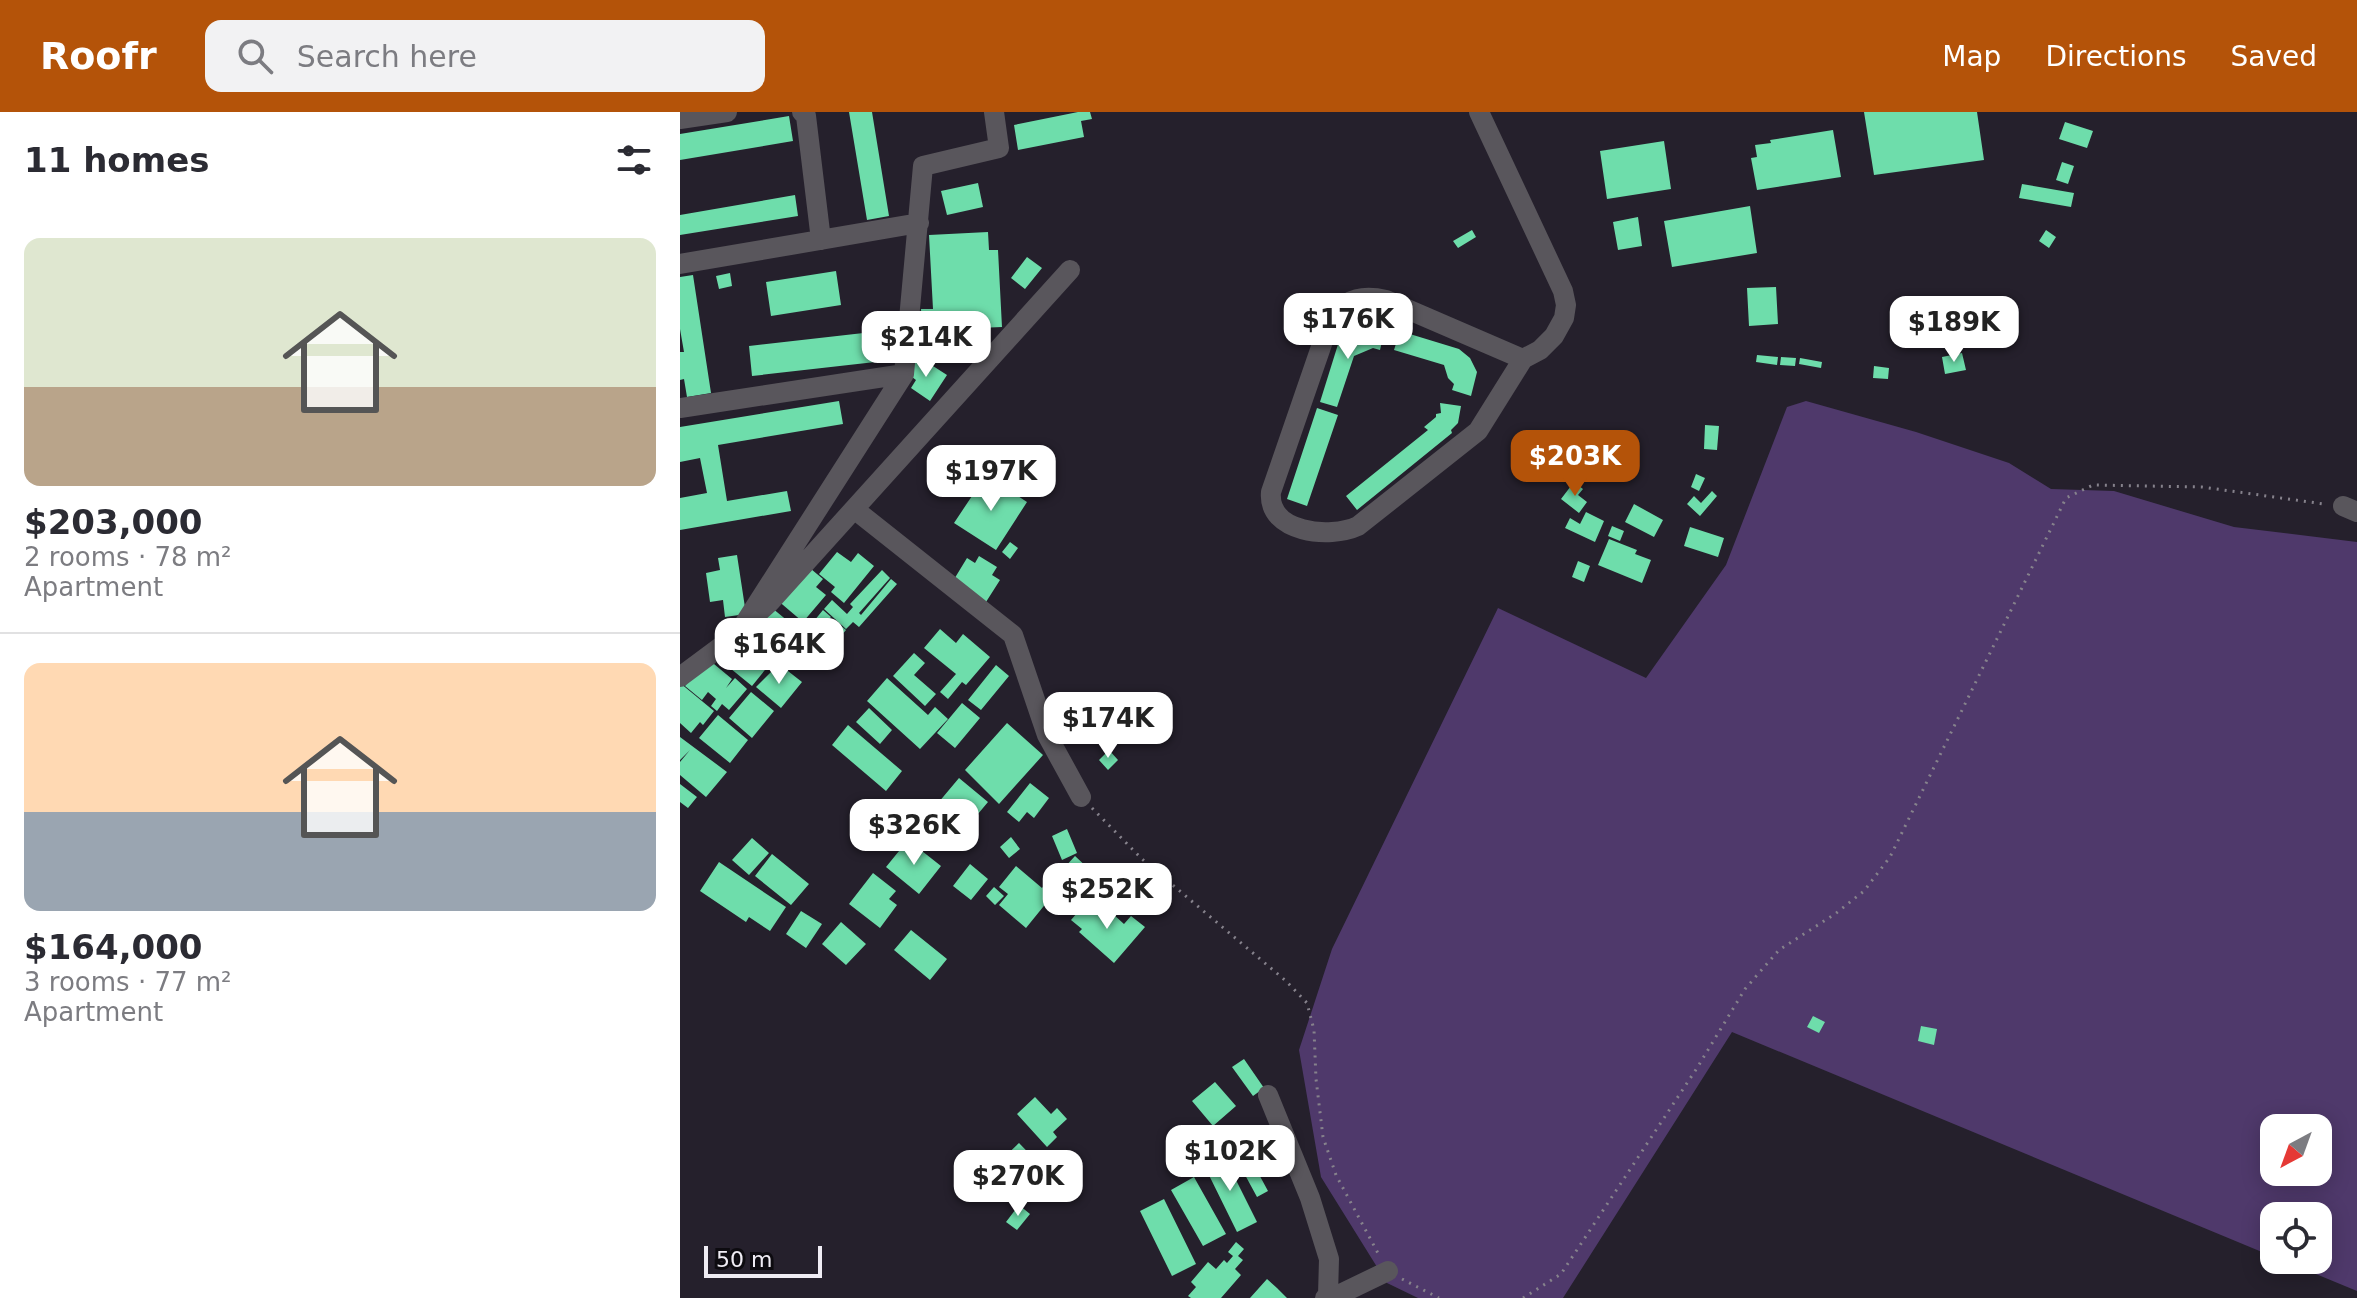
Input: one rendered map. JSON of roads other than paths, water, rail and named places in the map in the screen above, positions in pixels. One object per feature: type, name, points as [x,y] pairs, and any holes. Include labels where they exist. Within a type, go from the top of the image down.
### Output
[{"type":"street","points":[[680,119],[727,112]]},
{"type":"street","points":[[802,112],[806,116],[821,240]]},
{"type":"street","points":[[743,626],[904,374],[923,166],[999,148],[994,112]]},
{"type":"street","points":[[1479,112],[1563,291],[1566,305],[1564,318],[1554,336],[1540,350],[1523,359],[1478,431],[1358,526],[1343,533],[1316,532],[1280,518],[1274,511],[1270,504],[1271,492],[1332,315],[1342,304],[1371,297],[1386,300],[1523,359]]},
{"type":"street","points":[[680,264],[919,223]]},
{"type":"street","points":[[680,677],[723,645],[770,602],[1070,270]]},
{"type":"street","points":[[680,408],[904,374]]},
{"type":"street","points":[[854,509],[1013,635],[1047,735],[1081,797]]},
{"type":"street","points":[[1268,1095],[1310,1198],[1329,1259],[1328,1295],[1325,1298]]},
{"type":"street","points":[[1332,1298],[1388,1271]]}]
